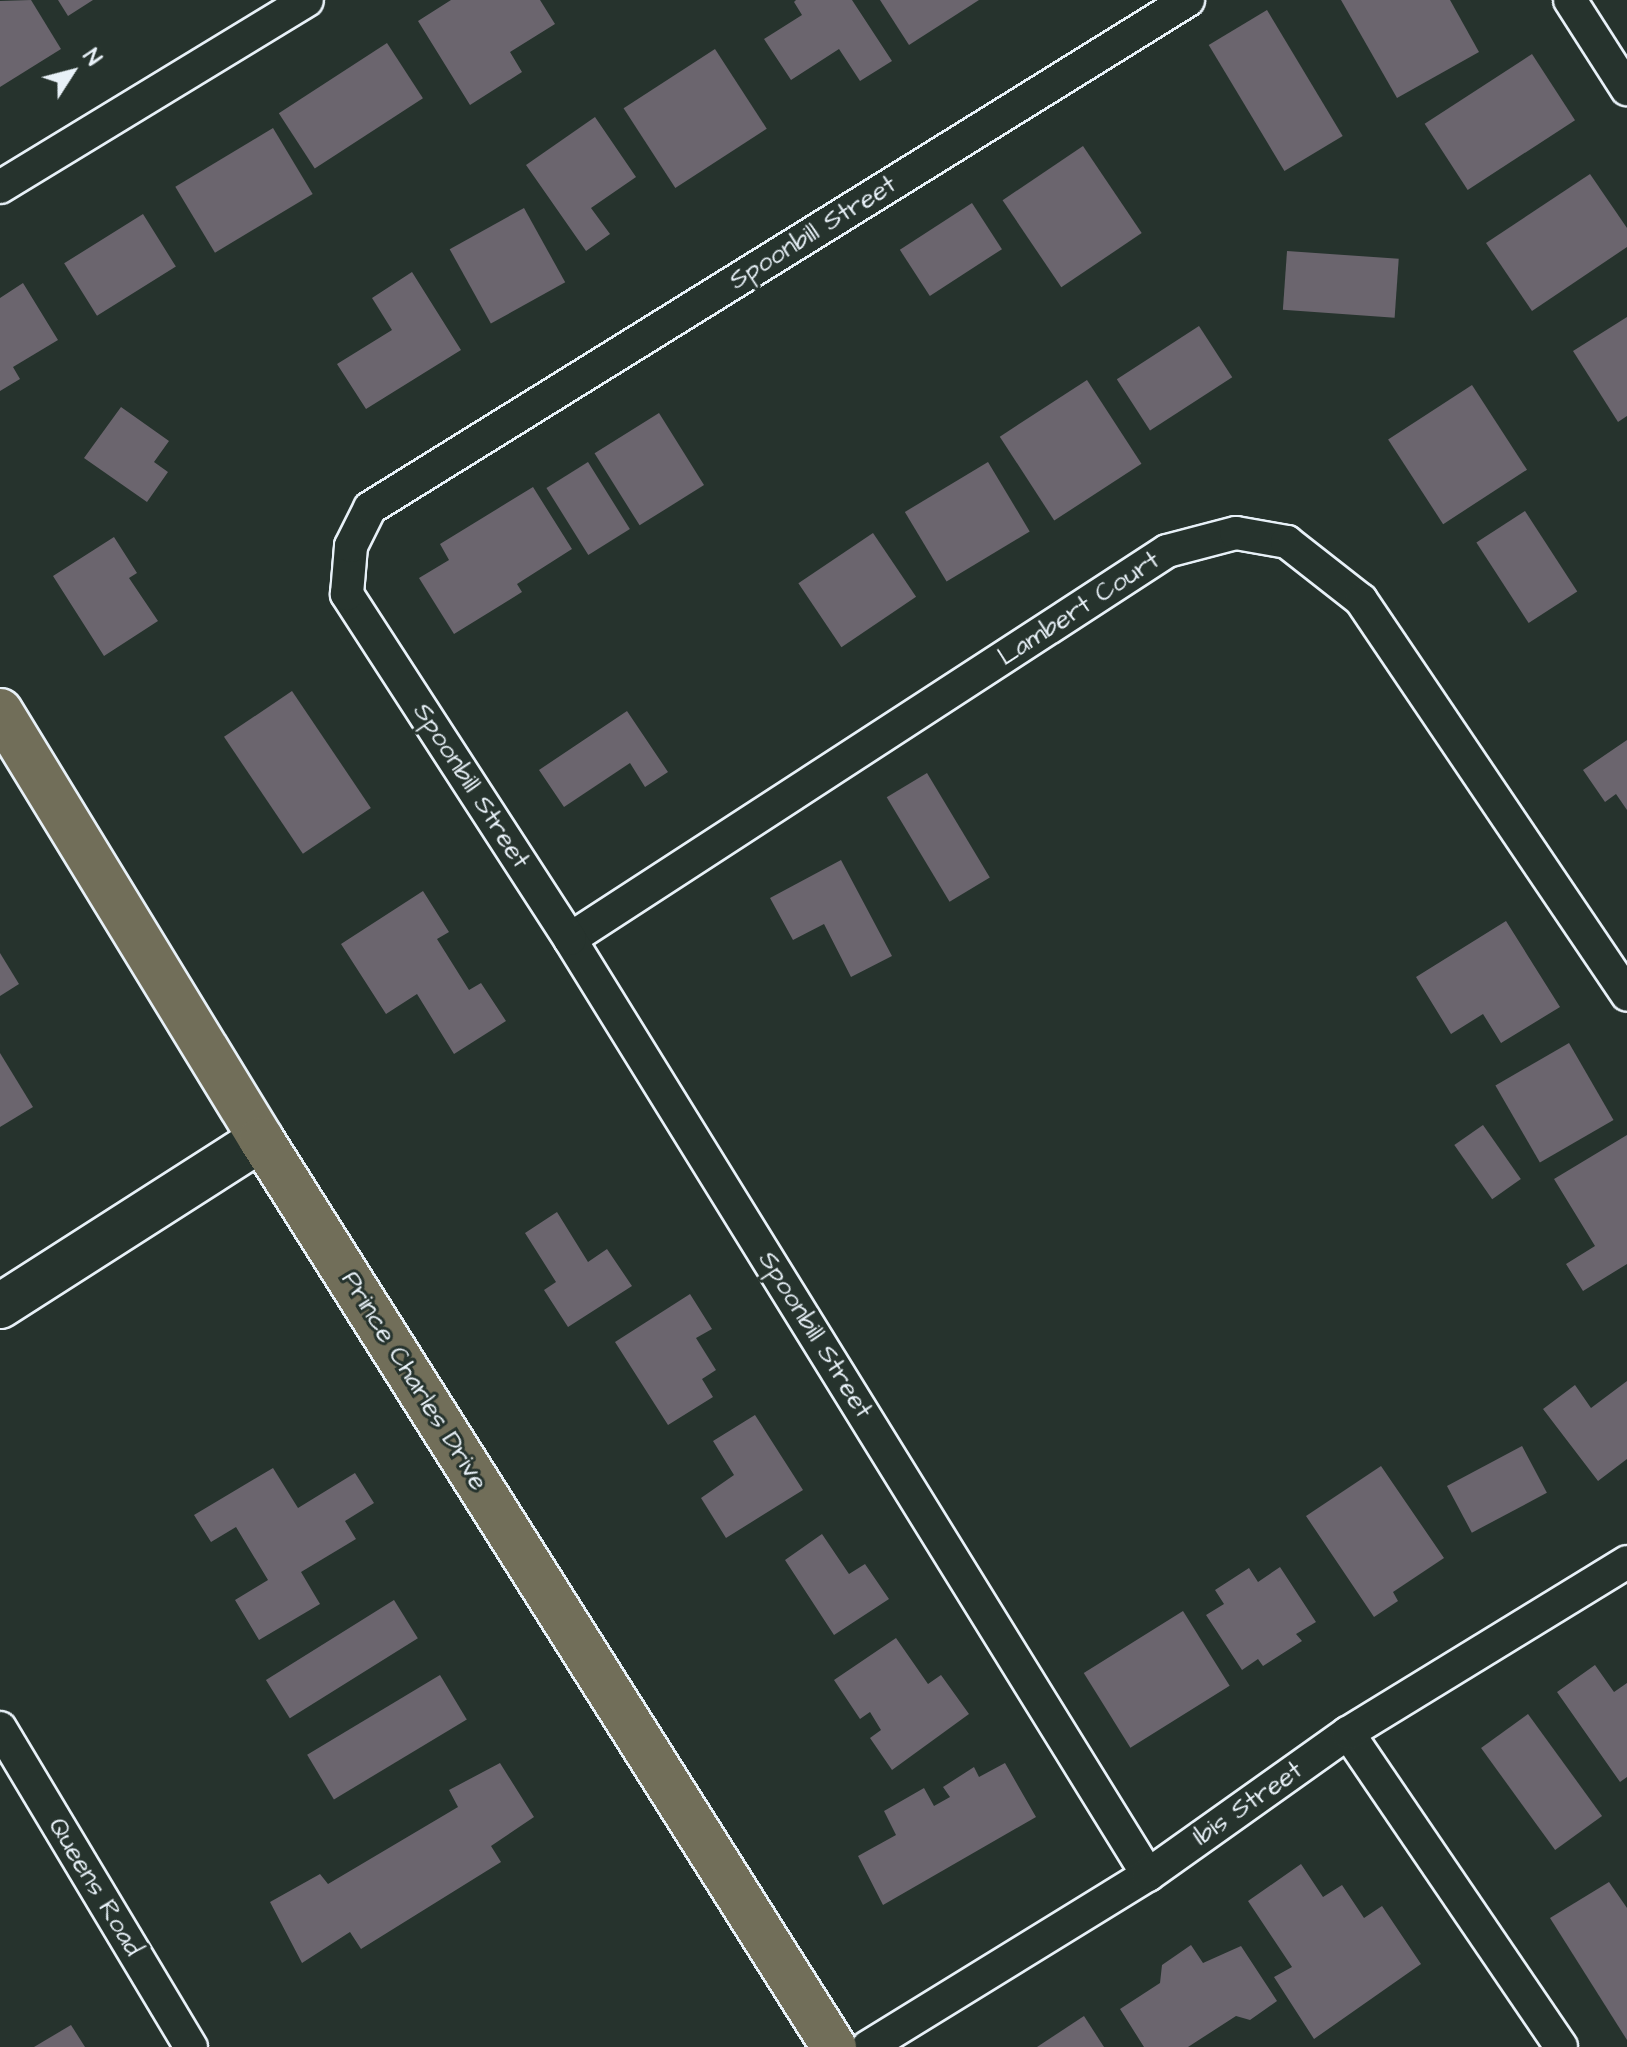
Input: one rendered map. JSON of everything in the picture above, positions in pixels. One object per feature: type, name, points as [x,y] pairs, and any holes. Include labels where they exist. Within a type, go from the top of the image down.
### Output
[{"type":"highway","name":"Prince Charles Drive","points":[[0,711],[261,1139],[834,2047]]},
{"type":"street","points":[[0,187],[307,0]]},
{"type":"street","name":"Spoonbill Street","points":[[1148,1875],[570,939],[347,594],[351,546],[370,508],[1188,0]]},
{"type":"street","points":[[1570,0],[1627,89]]},
{"type":"street","name":"Lambert Court","points":[[570,939],[1167,551],[1236,533],[1287,542],[1361,600],[1627,995]]},
{"type":"street","points":[[0,1306],[261,1139]]},
{"type":"street","name":"Ibis Street","points":[[868,2047],[1148,1875],[1348,1733],[1627,1562]]},
{"type":"street","name":"Queens Road","points":[[0,1728],[191,2047]]},
{"type":"street","points":[[1348,1733],[1561,2047]]},
{"type":"building","points":[[31,0],[61,49],[0,87],[0,1]]},
{"type":"building","points":[[58,0],[93,0],[68,16]]},
{"type":"building","points":[[451,0],[540,0],[555,24],[510,52],[522,72],[470,105],[418,21]]},
{"type":"building","points":[[852,0],[892,61],[860,81],[839,49],[791,80],[764,39],[802,15],[794,2]]},
{"type":"building","points":[[880,0],[979,0],[909,45]]},
{"type":"building","points":[[1341,0],[1450,0],[1479,52],[1397,98]]},
{"type":"building","points":[[1267,10],[1343,136],[1284,171],[1209,45]]},
{"type":"building","points":[[387,43],[423,98],[315,169],[279,113]]},
{"type":"building","points":[[715,49],[767,129],[675,188],[624,108]]},
{"type":"building","points":[[1532,54],[1575,120],[1468,190],[1425,124]]},
{"type":"building","points":[[595,117],[636,177],[591,208],[610,234],[586,251],[526,165]]},
{"type":"building","points":[[273,128],[313,194],[215,253],[175,187]]},
{"type":"building","points":[[1083,146],[1142,233],[1061,287],[1003,200]]},
{"type":"building","points":[[1590,174],[1627,228],[1627,247],[1532,311],[1486,243]]},
{"type":"building","points":[[972,203],[1002,249],[930,296],[900,250]]},
{"type":"building","points":[[524,208],[565,282],[491,324],[450,249]]},
{"type":"building","points":[[143,214],[176,267],[97,316],[64,263]]},
{"type":"building","points":[[1287,251],[1399,259],[1395,318],[1283,310]]},
{"type":"building","points":[[412,272],[461,350],[366,409],[337,364],[392,330],[372,298]]},
{"type":"building","points":[[23,283],[58,340],[13,367],[20,379],[0,391],[0,298]]},
{"type":"building","points":[[1627,317],[1627,416],[1618,422],[1573,351]]},
{"type":"building","points":[[1199,326],[1232,377],[1150,431],[1117,379]]},
{"type":"building","points":[[1087,380],[1141,464],[1054,521],[1000,437]]},
{"type":"building","points":[[1472,385],[1527,470],[1443,524],[1388,439]]},
{"type":"building","points":[[121,407],[169,441],[154,462],[168,472],[147,502],[84,458]]},
{"type":"building","points":[[659,413],[704,485],[640,525],[595,453]]},
{"type":"building","points":[[588,462],[630,529],[588,555],[546,488]]},
{"type":"building","points":[[988,462],[1030,531],[947,581],[905,512]]},
{"type":"building","points":[[533,487],[572,549],[517,584],[522,592],[454,634],[419,578],[449,560],[440,544]]},
{"type":"building","points":[[1525,511],[1577,592],[1529,623],[1476,543]]},
{"type":"building","points":[[873,533],[916,597],[841,647],[798,583]]},
{"type":"building","points":[[114,537],[137,573],[129,578],[158,621],[104,656],[53,576]]},
{"type":"building","points":[[292,691],[371,808],[303,854],[224,737]]},
{"type":"building","points":[[627,711],[668,772],[645,787],[630,763],[564,807],[539,770]]},
{"type":"building","points":[[1627,740],[1627,810],[1616,794],[1605,802],[1583,770]]},
{"type":"building","points":[[927,773],[990,878],[950,902],[887,797]]},
{"type":"building","points":[[841,860],[892,956],[851,977],[824,924],[793,940],[770,898]]},
{"type":"building","points":[[423,891],[449,932],[437,939],[469,990],[481,983],[506,1021],[454,1054],[417,994],[386,1014],[341,944]]},
{"type":"building","points":[[1506,921],[1560,1007],[1501,1043],[1483,1014],[1451,1034],[1416,977]]},
{"type":"building","points":[[0,953],[19,984],[0,996]]},
{"type":"building","points":[[1569,1043],[1614,1120],[1540,1163],[1495,1086]]},
{"type":"building","points":[[0,1053],[33,1107],[0,1127]]},
{"type":"building","points":[[1483,1125],[1521,1179],[1492,1199],[1454,1145]]},
{"type":"building","points":[[1627,1135],[1627,1264],[1583,1291],[1566,1264],[1595,1246],[1554,1179]]},
{"type":"building","points":[[557,1212],[588,1262],[607,1249],[632,1286],[568,1327],[544,1290],[556,1282],[525,1233]]},
{"type":"building","points":[[690,1294],[712,1329],[696,1338],[716,1370],[702,1379],[713,1397],[668,1425],[615,1342]]},
{"type":"building","points":[[1627,1381],[1627,1459],[1598,1481],[1543,1409],[1575,1385],[1591,1408]]},
{"type":"building","points":[[755,1415],[803,1490],[726,1538],[701,1498],[734,1475],[713,1441]]},
{"type":"building","points":[[1522,1446],[1547,1493],[1472,1533],[1447,1486]]},
{"type":"building","points":[[1381,1466],[1444,1558],[1393,1592],[1398,1601],[1374,1617],[1306,1516]]},
{"type":"building","points":[[273,1468],[298,1508],[355,1473],[374,1503],[345,1521],[356,1539],[301,1572],[320,1604],[259,1640],[235,1600],[268,1580],[236,1527],[211,1542],[194,1515]]},
{"type":"building","points":[[822,1534],[849,1574],[865,1564],[889,1599],[834,1635],[785,1560]]},
{"type":"building","points":[[1280,1567],[1316,1622],[1296,1634],[1302,1641],[1263,1666],[1258,1659],[1242,1670],[1206,1615],[1224,1604],[1215,1590],[1249,1568],[1258,1582]]},
{"type":"building","points":[[394,1600],[418,1638],[290,1718],[266,1680]]},
{"type":"building","points":[[1183,1611],[1230,1686],[1130,1748],[1084,1673]]},
{"type":"building","points":[[896,1638],[928,1684],[941,1675],[969,1714],[892,1770],[870,1738],[881,1730],[870,1712],[860,1719],[834,1680]]},
{"type":"building","points":[[1595,1665],[1614,1692],[1627,1683],[1627,1777],[1620,1782],[1557,1692]]},
{"type":"building","points":[[440,1675],[467,1720],[334,1799],[307,1755]]},
{"type":"building","points":[[1528,1714],[1602,1816],[1555,1850],[1481,1748]]},
{"type":"building","points":[[500,1763],[534,1817],[491,1846],[501,1862],[361,1949],[350,1932],[302,1963],[270,1902],[320,1874],[328,1884],[458,1807],[449,1790]]},
{"type":"building","points":[[1005,1763],[1036,1817],[883,1905],[858,1856],[896,1835],[884,1811],[924,1788],[934,1806],[950,1797],[943,1787],[974,1767],[979,1777]]},
{"type":"building","points":[[1301,1864],[1323,1897],[1342,1885],[1364,1918],[1382,1906],[1421,1964],[1314,2039],[1274,1977],[1292,1967],[1248,1901]]},
{"type":"building","points":[[1609,1882],[1627,1908],[1627,2040],[1550,1918]]},
{"type":"building","points":[[1191,1945],[1203,1963],[1241,1946],[1277,2001],[1250,2020],[1236,2016],[1188,2047],[1144,2047],[1120,2009],[1160,1983],[1162,1965]]},
{"type":"building","points":[[1084,2016],[1104,2047],[1037,2047]]},
{"type":"building","points":[[71,2025],[85,2047],[34,2047]]}]
